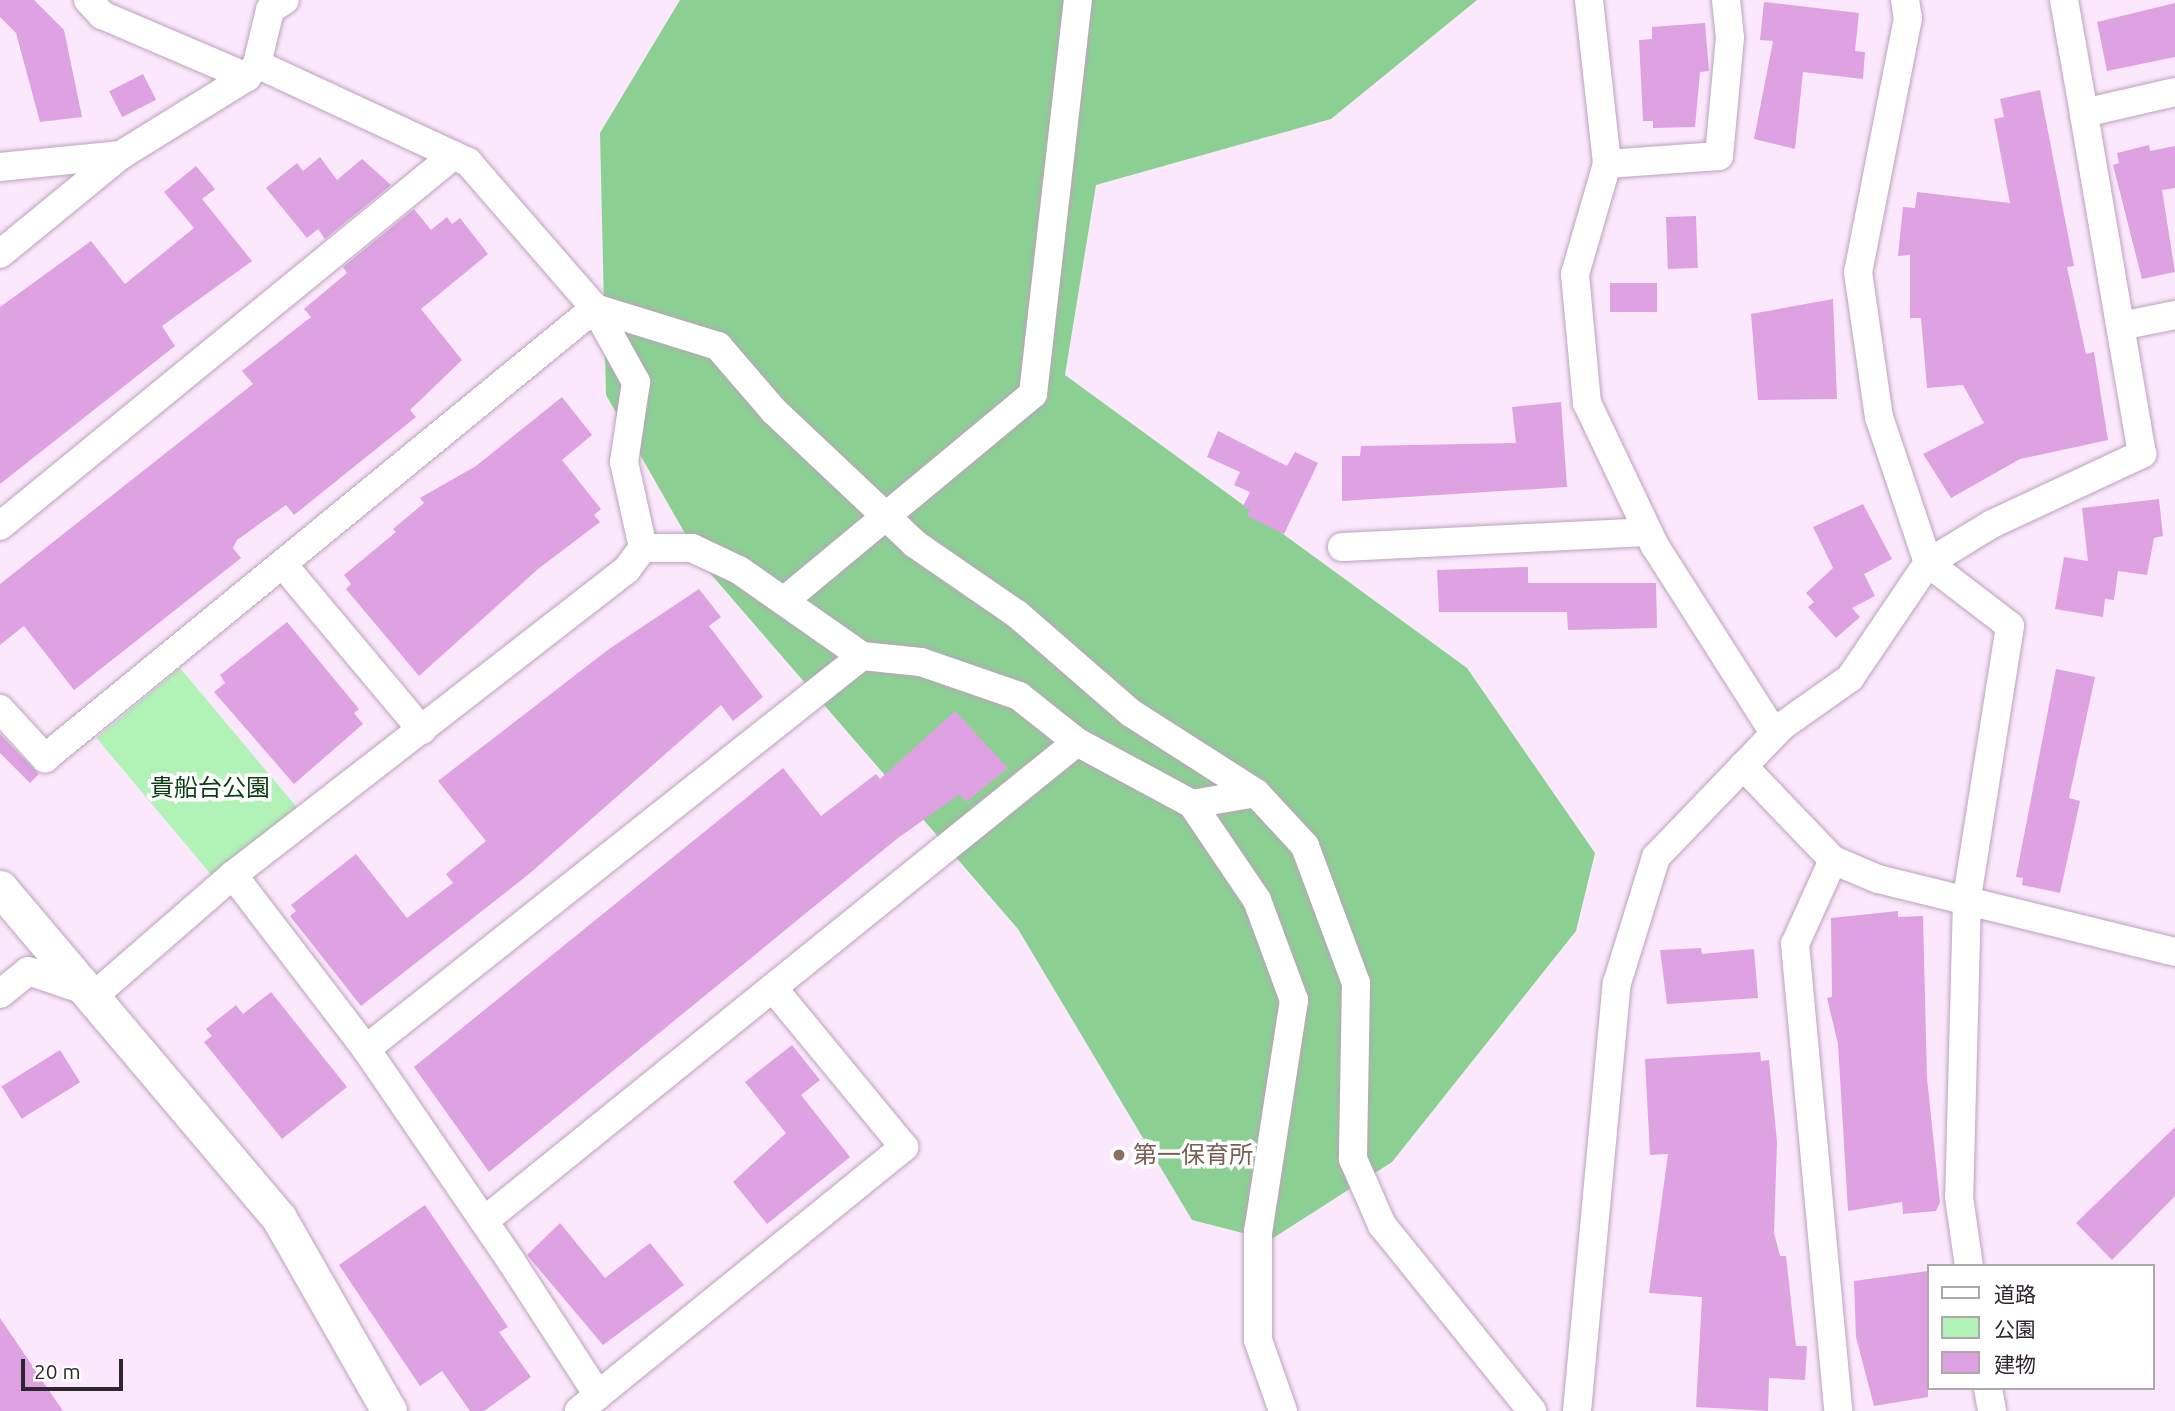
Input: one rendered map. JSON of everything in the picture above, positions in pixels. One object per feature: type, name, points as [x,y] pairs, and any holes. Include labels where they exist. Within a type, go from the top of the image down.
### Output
[{"type":"street","points":[[88,0],[102,15],[252,71],[468,162],[595,308],[636,382],[624,462],[643,548],[628,569],[233,875],[96,994]]},
{"type":"street","points":[[0,254],[121,155],[252,71],[271,10],[285,0]]},
{"type":"street","points":[[785,600],[888,519],[1033,394],[1078,0]]},
{"type":"street","points":[[1589,0],[1607,164],[1575,274],[1587,403],[1648,532],[1774,733]]},
{"type":"street","points":[[1607,164],[1719,156],[1730,38],[1726,0]]},
{"type":"street","points":[[1905,0],[1908,18],[1858,272],[1879,417],[1928,563],[2010,626],[1967,899],[1959,1197],[1969,1264]]},
{"type":"street","points":[[1577,1411],[1617,983],[1656,857],[1774,733],[1850,678],[1928,563],[1992,524],[2142,454],[2064,0]]},
{"type":"street","points":[[2084,113],[2175,92]]},
{"type":"street","points":[[0,167],[121,155]]},
{"type":"street","points":[[0,526],[454,155]]},
{"type":"street","points":[[595,308],[718,346],[774,411],[888,519],[1017,614],[1131,713],[1256,793],[1305,846],[1356,983],[1353,1159],[1382,1225],[1532,1411]]},
{"type":"street","points":[[0,709],[45,758],[285,567],[595,308]]},
{"type":"street","points":[[2121,326],[2175,315]]},
{"type":"street","points":[[1342,547],[1648,532]]},
{"type":"street","points":[[643,548],[692,548],[785,600],[862,656],[921,662],[1019,696],[1077,742],[1192,804],[1257,900],[1294,1000],[1258,1232],[1258,1340],[1283,1411]]},
{"type":"street","points":[[285,567],[422,730]]},
{"type":"street","points":[[366,1049],[862,656]]},
{"type":"street","points":[[484,1221],[1077,742]]},
{"type":"street","points":[[1743,766],[1833,860],[1878,878],[2175,952]]},
{"type":"street","points":[[1192,804],[1256,793]]},
{"type":"street","points":[[1833,860],[1795,944],[1838,1411]]},
{"type":"street","points":[[233,875],[366,1049],[484,1221],[588,1403],[904,1147],[773,988]]},
{"type":"street","points":[[0,888],[96,994],[279,1219],[389,1411]]},
{"type":"street","points":[[0,994],[28,971],[96,994]]},
{"type":"street","points":[[1988,1390],[1992,1411]]},
{"type":"green space","points":[[680,0],[1477,0],[1331,119],[1096,185],[1065,375],[1467,668],[1595,853],[1576,931],[1392,1162],[1270,1240],[1192,1220],[1018,929],[703,565],[606,395],[600,133]]},
{"type":"green space","name":"貴船台公園","points":[[180,668],[300,810],[216,881],[97,738]]},
{"type":"building","points":[[0,0],[34,0],[64,30],[82,117],[40,122],[16,33],[0,17]]},
{"type":"building","points":[[1764,2],[1859,13],[1855,51],[1865,52],[1863,79],[1803,72],[1795,149],[1754,139],[1773,41],[1760,40]]},
{"type":"building","points":[[2175,3],[2175,57],[2107,71],[2097,22]]},
{"type":"building","points":[[1705,23],[1709,71],[1700,72],[1695,127],[1653,128],[1653,121],[1643,121],[1639,40],[1652,39],[1652,27]]},
{"type":"building","points":[[143,74],[156,100],[122,117],[109,91]]},
{"type":"building","points":[[2040,90],[2074,266],[2067,267],[2086,354],[2094,352],[2108,440],[2020,459],[1951,498],[1923,454],[1984,423],[1963,385],[1927,388],[1921,318],[1910,318],[1910,255],[1898,256],[1903,207],[1915,208],[1917,192],[2010,203],[1994,119],[2004,117],[2000,99]]},
{"type":"building","points":[[2149,145],[2150,151],[2175,146],[2175,188],[2162,190],[2175,272],[2142,279],[2113,165],[2119,163],[2117,153]]},
{"type":"building","points":[[320,157],[337,180],[362,159],[391,185],[325,239],[318,229],[307,238],[266,188],[297,163],[303,171]]},
{"type":"building","points":[[196,166],[215,189],[202,199],[252,261],[162,326],[175,346],[0,484],[0,307],[91,241],[125,284],[194,228],[164,192]]},
{"type":"building","points":[[414,209],[431,230],[447,217],[452,224],[460,218],[488,254],[421,309],[462,360],[410,410],[416,417],[294,515],[286,505],[237,540],[233,548],[241,558],[74,690],[24,626],[0,645],[0,584],[253,384],[242,371],[311,317],[304,309],[347,273],[343,267]]},
{"type":"building","points":[[1696,216],[1698,268],[1668,269],[1666,217]]},
{"type":"building","points":[[1610,283],[1657,283],[1657,312],[1610,312]]},
{"type":"building","points":[[1833,299],[1837,399],[1758,400],[1751,314]]},
{"type":"building","points":[[562,397],[592,435],[562,460],[601,509],[594,515],[600,522],[538,569],[419,676],[346,589],[351,584],[344,575],[396,532],[393,529],[424,503],[420,498],[476,466]]},
{"type":"building","points":[[1561,402],[1567,487],[1342,501],[1342,456],[1360,456],[1361,446],[1516,443],[1512,407]]},
{"type":"building","points":[[1218,431],[1287,466],[1295,452],[1318,463],[1284,534],[1247,516],[1250,510],[1243,506],[1250,492],[1234,485],[1240,472],[1207,457]]},
{"type":"building","points":[[2159,499],[2163,536],[2154,538],[2147,575],[2118,571],[2114,600],[2105,599],[2103,617],[2055,609],[2064,557],[2088,561],[2082,508]]},
{"type":"building","points":[[1863,504],[1892,559],[1864,574],[1875,596],[1852,608],[1860,617],[1836,638],[1808,607],[1814,602],[1806,593],[1833,568],[1813,527]]},
{"type":"building","points":[[1528,567],[1528,583],[1656,583],[1657,628],[1568,630],[1567,612],[1439,612],[1437,570]]},
{"type":"building","points":[[699,589],[721,617],[709,626],[763,697],[733,721],[721,705],[529,874],[361,1006],[290,916],[296,911],[291,905],[356,854],[407,918],[453,883],[446,874],[486,841],[438,781],[609,649]]},
{"type":"building","points":[[287,622],[359,709],[354,713],[363,724],[294,784],[214,692],[225,683],[220,675]]},
{"type":"building","points":[[2056,669],[2095,677],[2069,798],[2080,801],[2060,893],[2022,885],[2023,878],[2016,877]]},
{"type":"building","points":[[955,711],[1008,768],[966,802],[960,794],[898,838],[489,1172],[414,1067],[783,768],[821,816],[876,774],[880,779]]},
{"type":"building","points":[[0,734],[39,774],[30,783],[0,753]]},
{"type":"building","points":[[1898,911],[1898,917],[1923,916],[1927,1078],[1940,1202],[1936,1211],[1903,1214],[1902,1202],[1848,1211],[1838,1044],[1827,998],[1832,997],[1831,918]]},
{"type":"building","points":[[1701,948],[1702,954],[1754,949],[1758,998],[1667,1004],[1660,950]]},
{"type":"building","points":[[271,992],[347,1087],[282,1139],[204,1042],[212,1036],[206,1029],[236,1005],[243,1014]]},
{"type":"building","points":[[792,1045],[820,1080],[801,1095],[850,1157],[767,1224],[733,1182],[786,1133],[745,1082]]},
{"type":"building","points":[[60,1050],[80,1082],[22,1119],[1,1087]]},
{"type":"building","points":[[1760,1052],[1761,1061],[1769,1060],[1777,1142],[1774,1233],[1780,1256],[1786,1256],[1796,1346],[1807,1346],[1805,1380],[1769,1378],[1768,1411],[1696,1407],[1702,1297],[1649,1293],[1668,1154],[1650,1155],[1645,1059]]},
{"type":"building","points":[[2175,1127],[2175,1196],[2112,1260],[2076,1223]]},
{"type":"building","points":[[425,1205],[508,1327],[499,1332],[531,1377],[484,1411],[470,1411],[442,1371],[420,1386],[339,1265]]},
{"type":"building","points":[[560,1223],[605,1278],[650,1243],[684,1285],[603,1345],[527,1255]]},
{"type":"building","points":[[1926,1271],[1928,1397],[1874,1406],[1856,1337],[1854,1281]]},
{"type":"building","points":[[0,1318],[63,1411],[0,1411]]},
{"type":"place","name":"第一保育所","points":[[1119,1155]]}]
